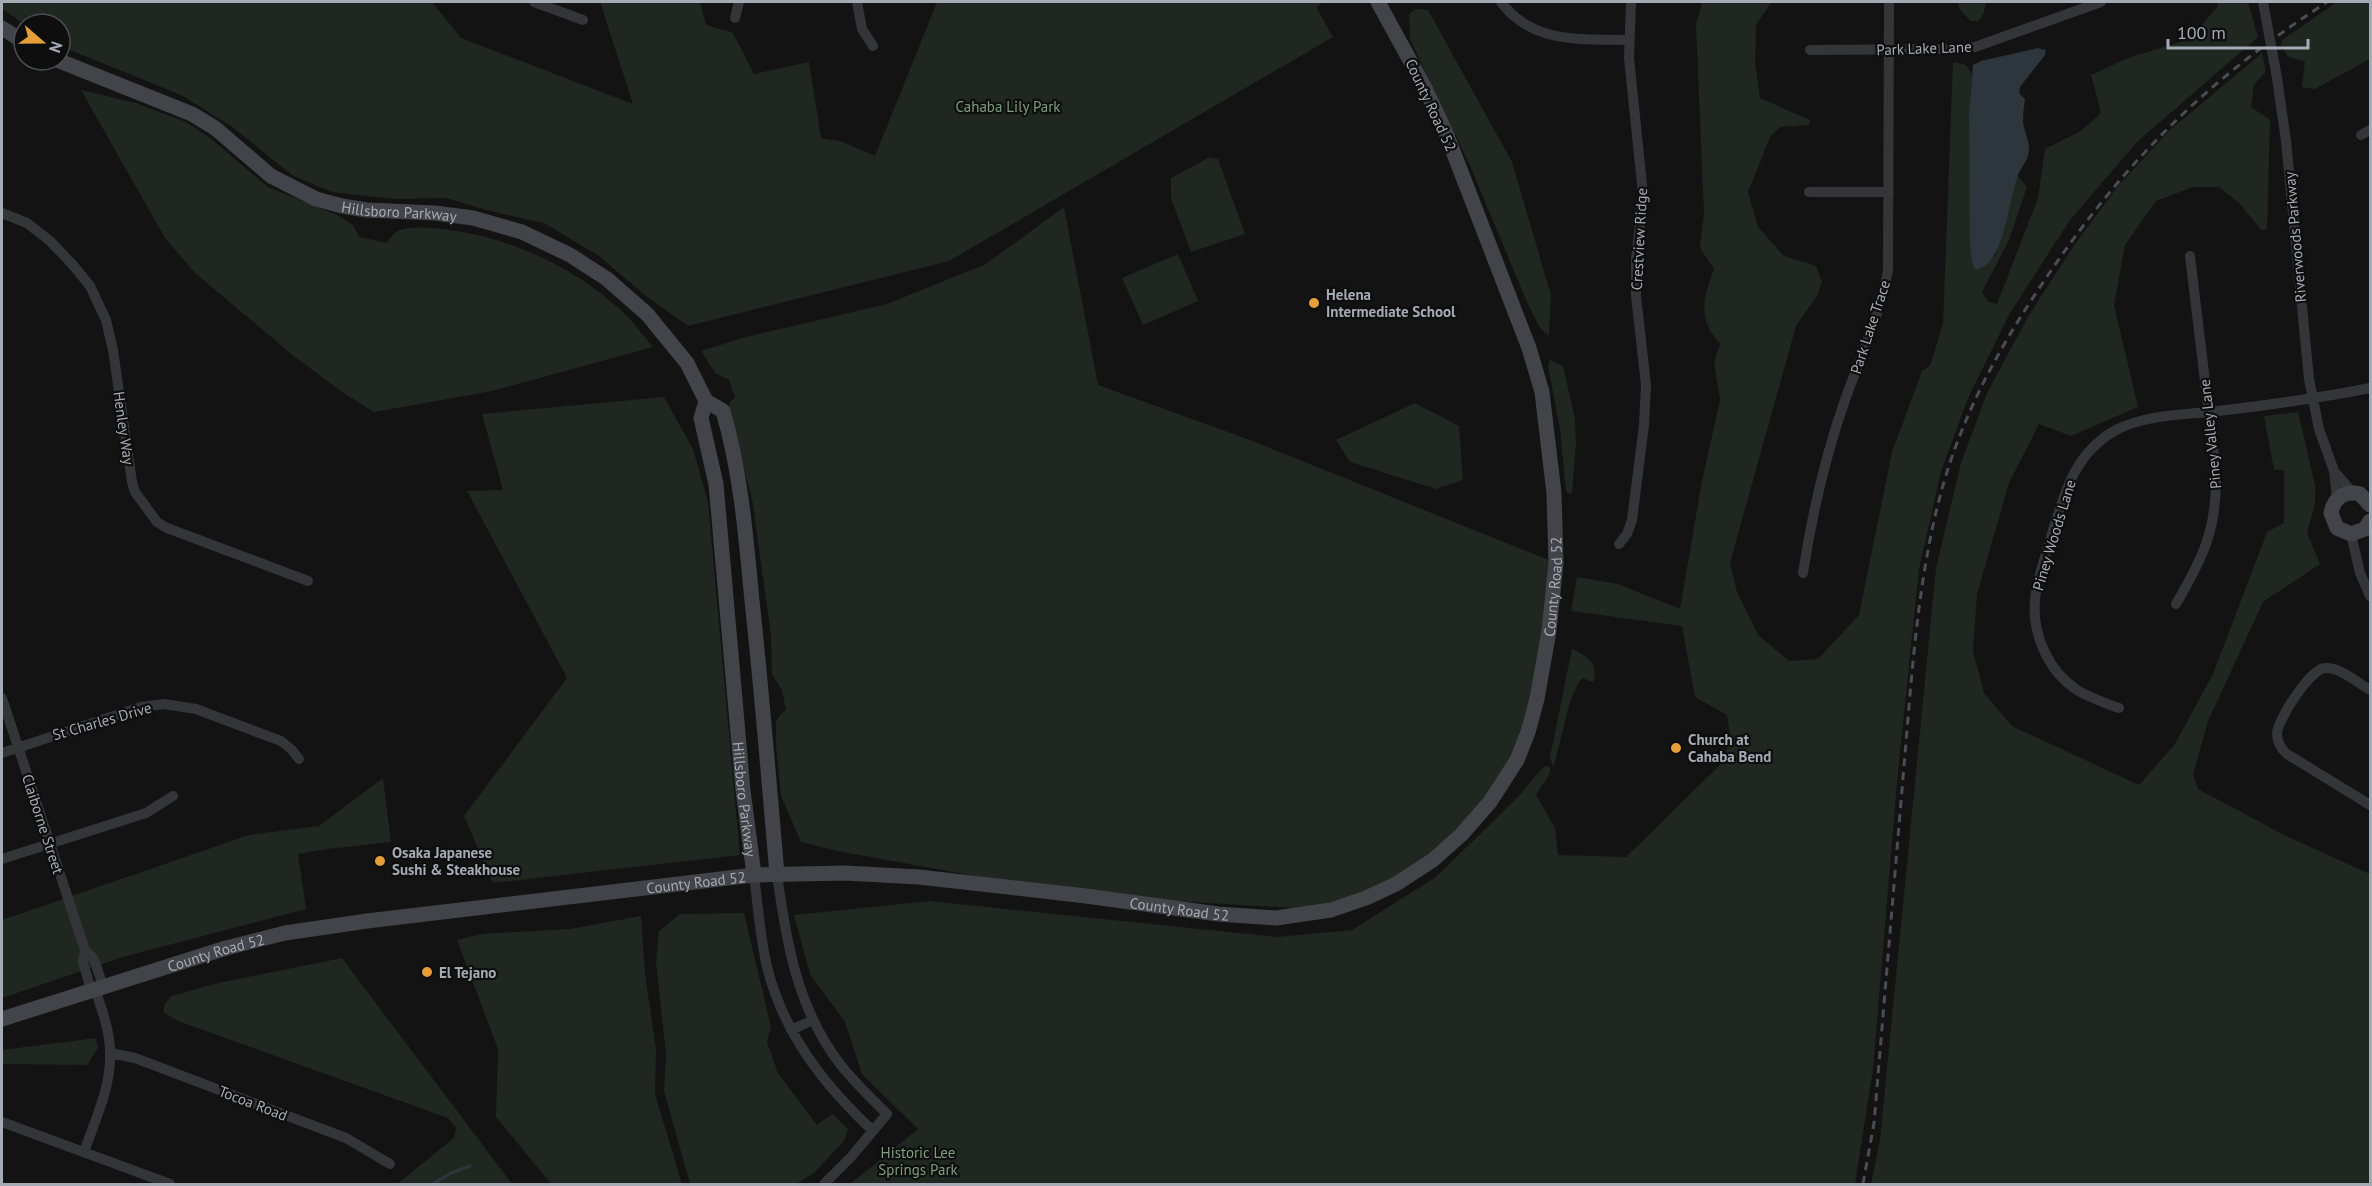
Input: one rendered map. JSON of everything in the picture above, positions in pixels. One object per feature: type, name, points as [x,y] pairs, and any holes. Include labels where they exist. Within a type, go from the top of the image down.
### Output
[{"type":"main road","name":"County Road 52","points":[[2,1020],[226,948],[285,933],[754,875],[845,873],[920,877],[1228,915],[1290,917],[1331,910],[1366,898],[1418,871],[1461,834],[1490,802],[1517,760],[1530,725],[1549,631],[1556,543],[1554,493],[1542,392],[1529,348],[1454,152],[1425,88],[1378,2]]},
{"type":"main road","name":"Hillsboro Parkway","points":[[72,66],[192,114],[215,128],[271,176],[316,199],[367,210],[473,218],[522,232],[570,255],[607,279],[652,319],[687,363],[706,401],[723,411],[742,494],[777,874]]},
{"type":"main road","name":"Hillsboro Parkway","points":[[706,401],[701,418],[716,484],[743,790],[754,875]]},
{"type":"main road","points":[[2365,498],[2344,494],[2337,498],[2331,513],[2332,521],[2337,528],[2351,534],[2365,529],[2370,521]]},
{"type":"main road","points":[[736,706],[762,701]]},
{"type":"street","points":[[534,2],[583,20]]},
{"type":"street","points":[[735,18],[739,2]]},
{"type":"street","points":[[857,2],[862,29],[873,46]]},
{"type":"street","points":[[1501,2],[1520,22],[1547,35],[1567,39],[1628,40]]},
{"type":"street","name":"Crestview Ridge","points":[[1619,544],[1627,534],[1632,520],[1645,405],[1644,365],[1636,278],[1642,181],[1628,40],[1631,2]]},
{"type":"street","name":"Park Lake Trace","points":[[1803,573],[1809,533],[1828,454],[1886,283],[1889,257],[1888,2]]},
{"type":"street","name":"Park Lake Lane","points":[[1810,50],[1975,47],[2101,2]]},
{"type":"street","name":"Riverwoods Parkway","points":[[2262,2],[2277,78],[2286,141],[2312,399],[2319,429],[2334,471],[2337,498]]},
{"type":"street","points":[[1809,192],[1889,192]]},
{"type":"street","name":"Henley Way","points":[[2,213],[27,223],[50,241],[90,286],[106,320],[113,350],[132,482],[135,492],[157,522],[190,538],[308,581]]},
{"type":"street","name":"Piney Valley Lane","points":[[2176,604],[2202,557],[2215,513],[2216,473],[2190,256]]},
{"type":"street","name":"Piney Woods Lane","points":[[2119,708],[2086,695],[2068,683],[2052,665],[2038,635],[2035,618],[2035,598],[2061,503],[2076,468],[2085,455],[2105,436],[2137,422],[2312,399],[2370,388]]},
{"type":"street","name":"Riverwoods Parkway","points":[[2334,471],[2365,498]]},
{"type":"street","points":[[2351,534],[2360,573],[2370,596]]},
{"type":"street","points":[[2370,690],[2337,670],[2318,669],[2307,680],[2280,723],[2277,737],[2279,746],[2286,754],[2370,805]]},
{"type":"street","name":"Claiborne Street","points":[[2,698],[48,844],[85,950],[94,959],[96,989],[109,1038],[110,1072],[84,1152]]},
{"type":"street","name":"St Charles Drive","points":[[2,753],[141,707],[175,705],[196,709],[281,741],[299,759]]},
{"type":"street","points":[[2,859],[146,813],[173,796]]},
{"type":"street","name":"Hillsboro Parkway","points":[[754,875],[767,967],[791,1030],[801,1050],[827,1085],[873,1131],[887,1114],[838,1063],[813,1020],[790,958],[777,874]]},
{"type":"street","points":[[791,1030],[813,1020]]},
{"type":"street","name":"Tocoa Road","points":[[111,1053],[135,1058],[346,1138],[390,1164]]},
{"type":"street","points":[[2,1122],[170,1185]]},
{"type":"street","points":[[824,1185],[873,1131]]},
{"type":"green space","name":"Cahaba Lily Park","points":[[2,2],[432,2],[461,38],[633,104],[600,2],[700,2],[706,25],[733,33],[754,74],[809,62],[821,138],[840,141],[875,156],[937,2],[1324,2],[1316,7],[1333,37],[949,261],[688,326],[646,296],[599,256],[544,223],[446,198],[393,199],[332,192],[292,175],[231,126],[181,95],[72,51],[72,12],[12,12],[12,16],[2,9]]},
{"type":"green space","name":"Historic Lee Springs Park","points":[[1702,2],[1772,2],[1756,24],[1755,62],[1760,98],[1810,120],[1809,125],[1780,127],[1770,137],[1748,192],[1758,227],[1784,256],[1816,266],[1822,282],[1817,296],[1796,326],[1730,563],[1737,592],[1758,635],[1789,661],[1818,659],[1859,615],[1892,452],[1922,371],[1930,366],[1943,324],[1953,62],[1966,65],[1972,74],[1969,114],[1972,262],[1995,256],[2017,175],[2027,187],[2009,240],[1982,292],[1989,302],[1997,304],[2038,198],[2045,149],[2081,131],[2101,113],[2091,75],[2128,58],[2190,39],[2217,7],[2218,2],[2248,2],[2258,37],[2137,142],[2070,220],[2010,313],[1968,398],[1941,472],[1919,569],[1897,782],[1873,1069],[1855,1184],[850,1184],[918,1129],[862,1074],[845,1022],[810,974],[794,915],[930,901],[1277,937],[1352,930],[1436,877],[1518,797],[1544,766],[1550,767],[1550,773],[1536,795],[1555,828],[1558,855],[1626,857],[1724,761],[1730,735],[1727,715],[1695,697],[1682,626],[1571,611],[1577,577],[1618,584],[1680,609],[1702,481],[1720,400],[1714,362],[1720,344],[1708,326],[1704,308],[1714,269],[1700,248],[1704,213],[1696,24]]},
{"type":"green space","points":[[1958,2],[1986,2],[1979,21],[1971,21],[1959,9]]},
{"type":"green space","points":[[2337,2],[2370,2],[2370,59],[2315,89],[2302,87],[2305,62],[2287,56],[2281,45],[2282,40]]},
{"type":"green space","points":[[1416,9],[1428,10],[1512,162],[1551,295],[1549,336],[1540,328],[1527,302],[1471,168],[1410,39],[1409,14]]},
{"type":"green space","points":[[2262,53],[2266,72],[2254,84],[2251,107],[2270,120],[2267,229],[2261,230],[2240,204],[2219,187],[2193,187],[2156,201],[2125,245],[2114,305],[2138,407],[2071,436],[2039,424],[2009,483],[1977,594],[1973,651],[1984,693],[2012,726],[2139,785],[2175,744],[2213,674],[2267,532],[2284,523],[2284,470],[2274,470],[2264,416],[2298,412],[2315,485],[2315,503],[2307,533],[2320,564],[2263,602],[2208,721],[2193,775],[2198,789],[2286,836],[2370,874],[2370,1184],[1871,1184],[1880,1140],[1936,568],[1961,463],[1987,393],[2029,315],[2075,244],[2118,186],[2169,131]]},
{"type":"green space","points":[[81,90],[136,103],[186,122],[210,138],[268,187],[337,215],[353,225],[359,237],[387,243],[395,233],[408,228],[444,229],[474,234],[521,248],[564,269],[604,296],[627,316],[653,347],[492,391],[374,412],[342,392],[295,357],[195,273],[165,238]]},
{"type":"green space","points":[[1208,158],[1218,159],[1245,234],[1191,252],[1171,198],[1171,178]]},
{"type":"green space","points":[[1064,207],[1098,385],[1250,440],[1556,563],[1537,699],[1490,802],[1396,884],[1331,910],[1086,896],[837,851],[801,842],[781,796],[776,722],[786,710],[782,690],[772,674],[771,635],[752,498],[728,412],[730,402],[735,398],[729,380],[715,373],[701,351],[746,337],[887,304],[986,264]]},
{"type":"green space","points":[[1178,254],[1198,301],[1143,325],[1122,278]]},
{"type":"green space","points":[[1550,360],[1563,366],[1575,419],[1576,444],[1570,494],[1566,491],[1560,429],[1548,366]]},
{"type":"green space","points":[[664,397],[693,449],[708,502],[740,855],[493,883],[464,816],[567,678],[467,491],[503,490],[482,414]]},
{"type":"green space","points":[[1415,403],[1459,426],[1463,480],[1436,489],[1350,462],[1336,440]]},
{"type":"green space","points":[[1572,649],[1587,657],[1593,666],[1595,676],[1593,682],[1582,678],[1572,697],[1553,767],[1550,757]]},
{"type":"green space","points":[[383,778],[391,842],[298,854],[306,909],[123,957],[2,998],[2,920],[249,835],[319,826]]},
{"type":"green space","points":[[744,913],[771,1027],[767,1042],[778,1073],[817,1125],[832,1114],[848,1129],[844,1141],[814,1173],[796,1184],[690,1184],[664,1091],[666,1054],[656,962],[659,931],[680,914]]},
{"type":"green space","points":[[641,916],[645,974],[656,1049],[655,1094],[682,1184],[551,1184],[496,1117],[498,1049],[457,940],[481,934],[570,929]]},
{"type":"green space","points":[[342,958],[512,1184],[397,1184],[454,1138],[456,1128],[448,1118],[178,1021],[163,1012],[171,996],[218,983]]},
{"type":"green space","points":[[96,1038],[98,1048],[87,1065],[2,1064],[2,1050]]},
{"type":"shaded area","points":[[2038,48],[2046,50],[2045,55],[2020,87],[2019,93],[2025,99],[2023,122],[2029,145],[2028,157],[2017,178],[1999,245],[1985,266],[1975,270],[1970,246],[1969,114],[1973,65],[1981,61]]},
{"type":"waterway","points":[[433,1184],[451,1173],[470,1166]]},
{"type":"railway","points":[[1863,1184],[1874,1123],[1917,623],[1935,516],[1961,432],[1983,384],[2022,315],[2098,206],[2165,131],[2201,97],[2240,64],[2327,2]]},
{"type":"place","name":"Helena Intermediate School","points":[[1314,303]]},
{"type":"place","name":"Church at Cahaba Bend","points":[[1676,748]]},
{"type":"place","name":"Osaka Japanese Sushi & Steakhouse","points":[[380,861]]},
{"type":"place","name":"El Tejano","points":[[427,972]]}]
